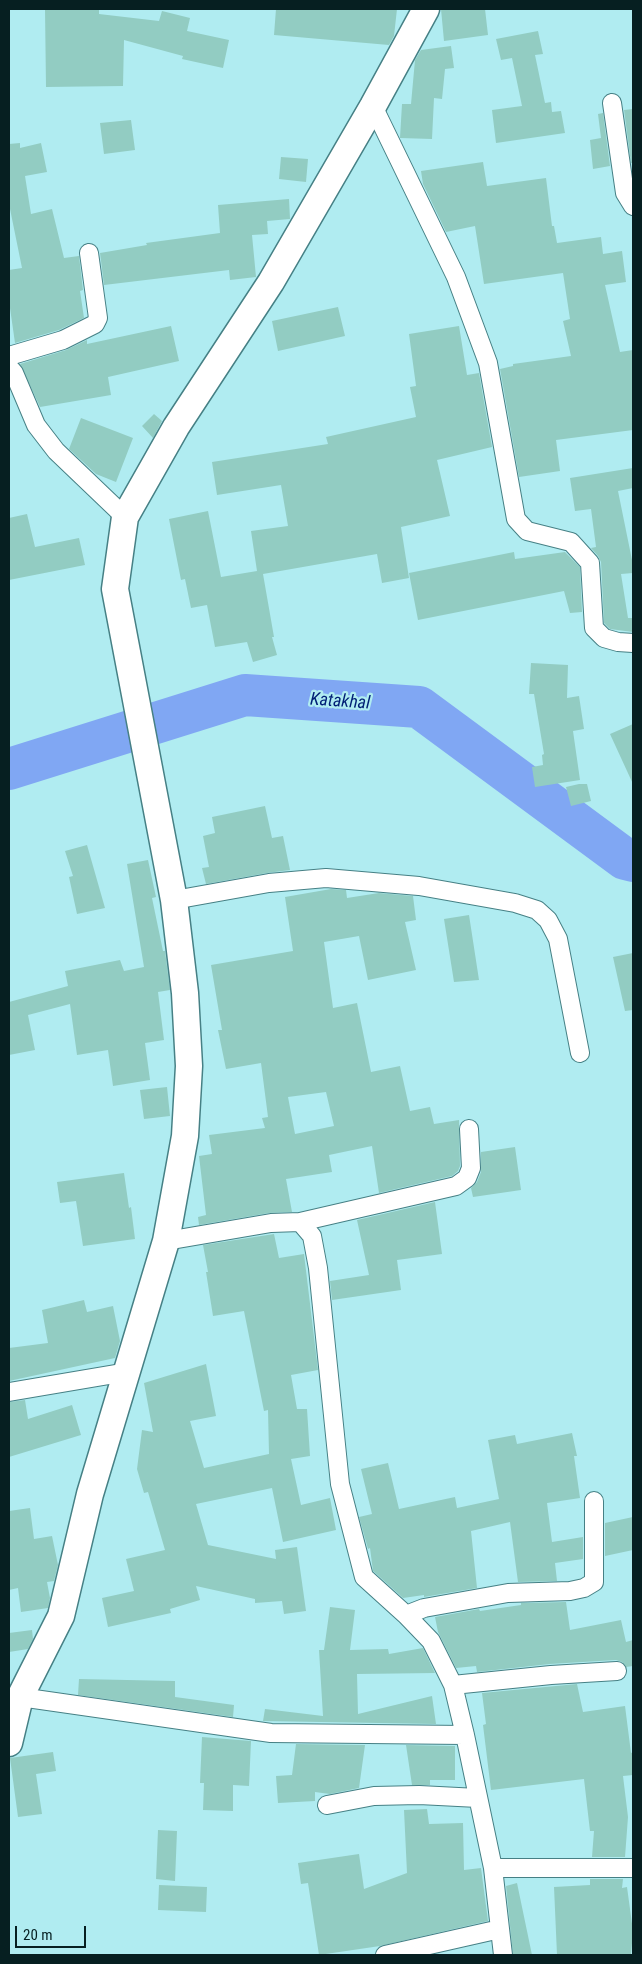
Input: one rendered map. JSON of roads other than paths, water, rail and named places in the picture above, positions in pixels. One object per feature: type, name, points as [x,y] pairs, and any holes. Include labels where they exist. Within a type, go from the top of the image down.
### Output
[{"type":"street","points":[[9,1743],[20,1697],[61,1616],[90,1494],[166,1241],[184,1136],[189,1066],[185,993],[174,900],[115,589],[125,517],[176,427],[271,282],[373,106],[426,9]]},
{"type":"street","points":[[612,103],[625,193],[633,206]]},
{"type":"street","points":[[373,106],[456,277],[488,364],[516,519],[527,532],[571,542],[590,563],[594,628],[604,638],[618,642],[633,643]]},
{"type":"street","points":[[9,356],[55,343],[95,324],[98,318],[89,253]]},
{"type":"street","points":[[9,367],[14,373],[36,425],[56,451],[125,517]]},
{"type":"street","points":[[174,900],[269,883],[326,878],[419,886],[515,903],[537,910],[548,920],[558,938],[580,1053]]},
{"type":"street","points":[[166,1241],[271,1223],[300,1222],[456,1186],[466,1178],[471,1168],[469,1129]]},
{"type":"street","points":[[300,1222],[312,1236],[315,1252],[340,1484],[364,1577],[406,1615],[431,1641],[453,1685],[493,1868],[503,1955]]},
{"type":"street","points":[[9,1392],[127,1372]]},
{"type":"street","points":[[406,1615],[424,1608],[508,1593],[570,1591],[584,1588],[594,1582],[594,1501]]},
{"type":"street","points":[[453,1685],[551,1675],[617,1671]]},
{"type":"street","points":[[20,1697],[271,1733],[465,1736]]},
{"type":"street","points":[[327,1805],[374,1796],[419,1795],[478,1798]]},
{"type":"street","points":[[493,1868],[633,1868]]},
{"type":"street","points":[[385,1955],[500,1929]]},
{"type":"waterway","name":"Katakhal","points":[[9,769],[245,695],[419,707],[625,859],[633,861]]}]
